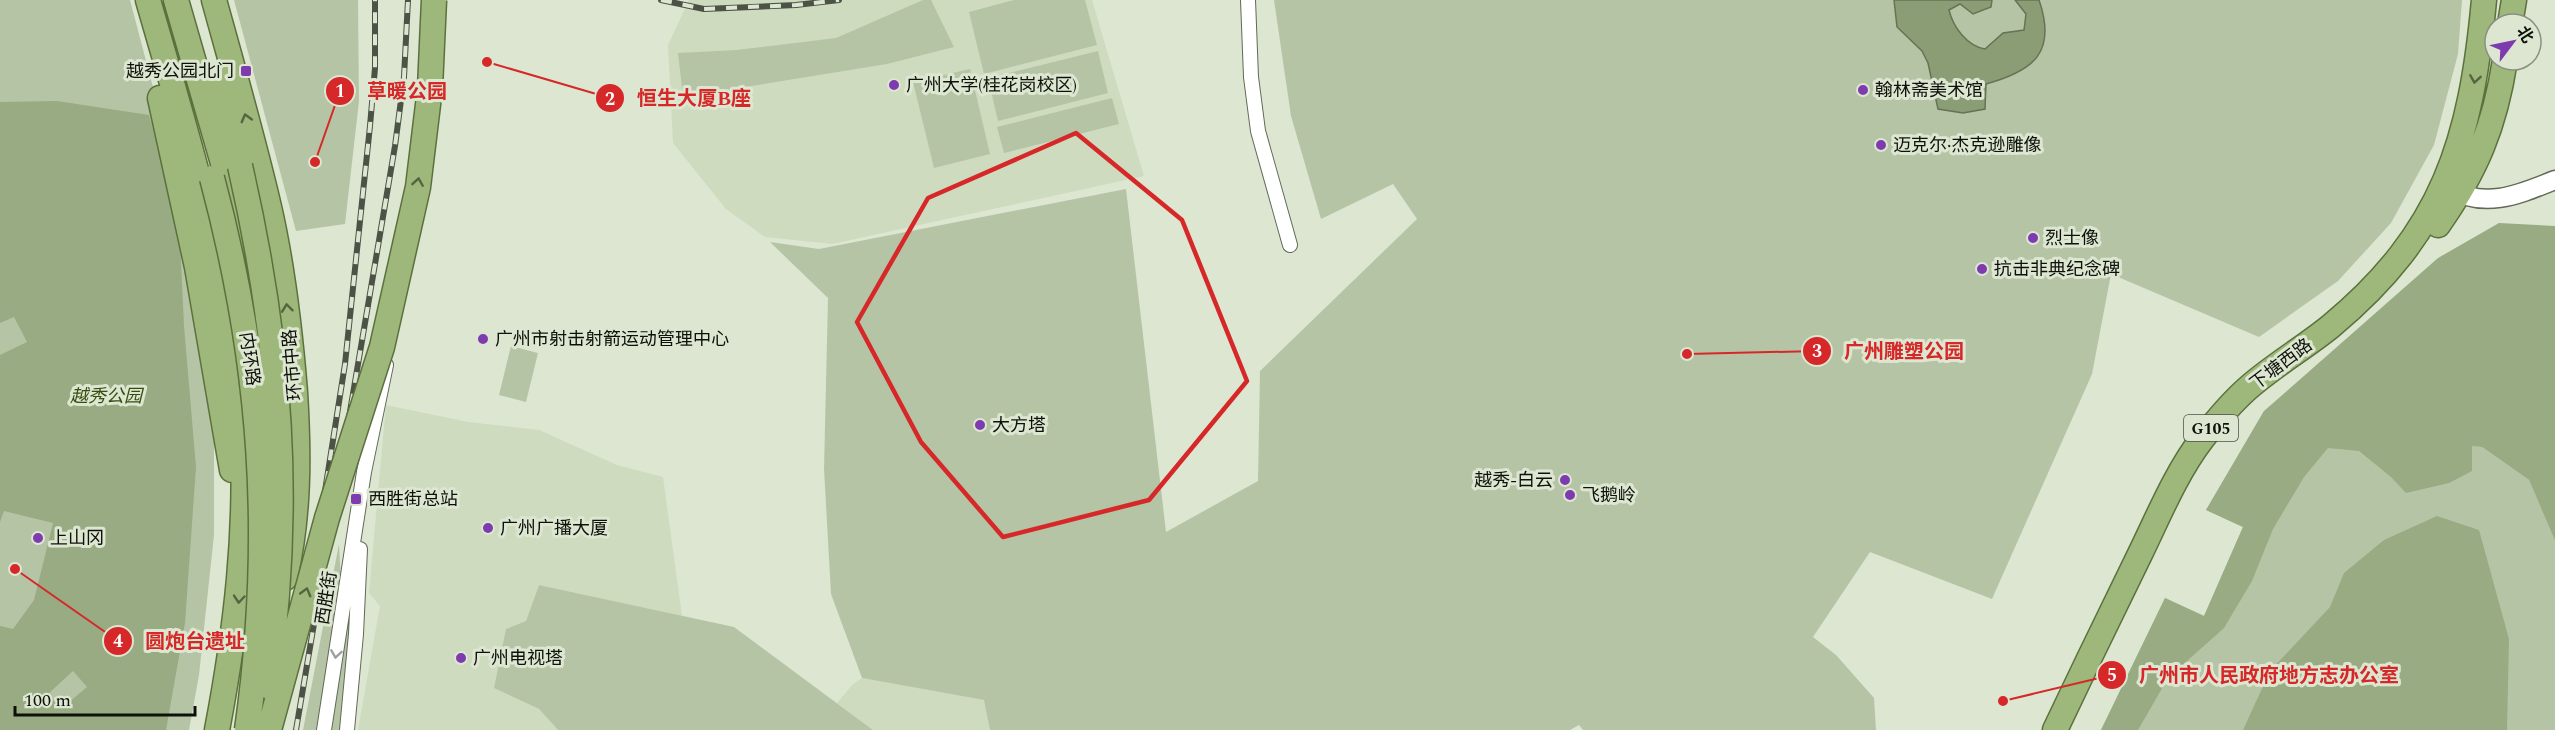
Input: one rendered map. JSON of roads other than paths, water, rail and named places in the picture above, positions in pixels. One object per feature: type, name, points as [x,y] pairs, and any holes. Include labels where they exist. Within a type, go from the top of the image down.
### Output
[{"type":"highway","points":[[133,0],[167,129],[191,233],[243,541]]},
{"type":"highway","points":[[142,0],[190,178],[214,312],[240,491],[243,541]]},
{"type":"highway","points":[[148,0],[201,187],[231,329],[242,428],[243,541],[238,608],[217,730]]},
{"type":"highway","name":"内环路","points":[[156,0],[188,96],[227,235],[250,359],[260,450],[262,532],[253,728]]},
{"type":"highway","points":[[176,0],[242,233],[268,385],[273,450],[273,513],[268,573],[258,639]]},
{"type":"highway","name":"内环路","points":[[190,0],[240,166],[266,294],[281,440],[280,572],[273,648],[253,728]]},
{"type":"highway","points":[[200,0],[240,166]]},
{"type":"highway","name":"环市中路","points":[[214,0],[269,209],[285,291],[298,450],[294,534],[278,600],[258,639],[253,728]]},
{"type":"highway","points":[[253,728],[327,518],[382,347],[418,187],[430,88],[434,0]]},
{"type":"highway","name":"下塘西路","points":[[2070,730],[2170,520],[2213,446],[2256,398],[2338,336],[2373,305],[2416,257],[2452,190],[2474,89],[2484,0]]},
{"type":"highway","name":"下塘西路","points":[[2055,730],[2168,497],[2200,442],[2248,388],[2336,321],[2380,279],[2429,214],[2471,174],[2488,135],[2502,72]]},
{"type":"highway","points":[[253,728],[279,638],[294,534]]},
{"type":"street","points":[[1248,0],[1251,77],[1258,131],[1290,245]]},
{"type":"street","points":[[2452,190],[2481,199],[2507,198],[2555,180]]},
{"type":"street","name":"西胜街","points":[[324,730],[364,472],[387,358],[400,315],[420,223]]},
{"type":"street","name":"西胜街","points":[[347,730],[356,634],[364,472]]},
{"type":"railway","points":[[299,656],[345,364],[375,68],[375,0]]},
{"type":"railway","points":[[296,730],[395,146],[404,77],[408,0]]},
{"type":"railway","points":[[661,0],[704,9],[796,5],[839,0]]},
{"type":"place","name":"恒生大厦B座","points":[[487,62]]},
{"type":"place","name":"越秀公园北门","points":[[246,71]]},
{"type":"place","name":"广州大学(桂花岗校区)","points":[[894,85]]},
{"type":"place","name":"翰林斋美术馆","points":[[1863,90]]},
{"type":"place","name":"迈克尔·杰克逊雕像","points":[[1881,145]]},
{"type":"place","name":"草暖公园","points":[[315,162]]},
{"type":"place","name":"烈士像","points":[[2033,238]]},
{"type":"place","name":"抗击非典纪念碑","points":[[1982,269]]},
{"type":"place","name":"广州市射击射箭运动管理中心","points":[[483,339]]},
{"type":"place","name":"广州雕塑公园","points":[[1687,354]]},
{"type":"place","name":"大方塔","points":[[980,425]]},
{"type":"place","name":"越秀-白云","points":[[1565,480]]},
{"type":"place","name":"飞鹅岭","points":[[1570,495]]},
{"type":"place","name":"西胜街总站","points":[[356,499]]},
{"type":"place","name":"广州广播大厦","points":[[488,528]]},
{"type":"place","name":"上山冈","points":[[38,538]]},
{"type":"place","name":"圆炮台遗址","points":[[15,569]]},
{"type":"place","name":"广州电视塔","points":[[461,658]]},
{"type":"place","name":"广州市人民政府地方志办公室","points":[[2003,701]]},
{"type":"park label","name":"越秀公园","points":[[106,396]]}]
